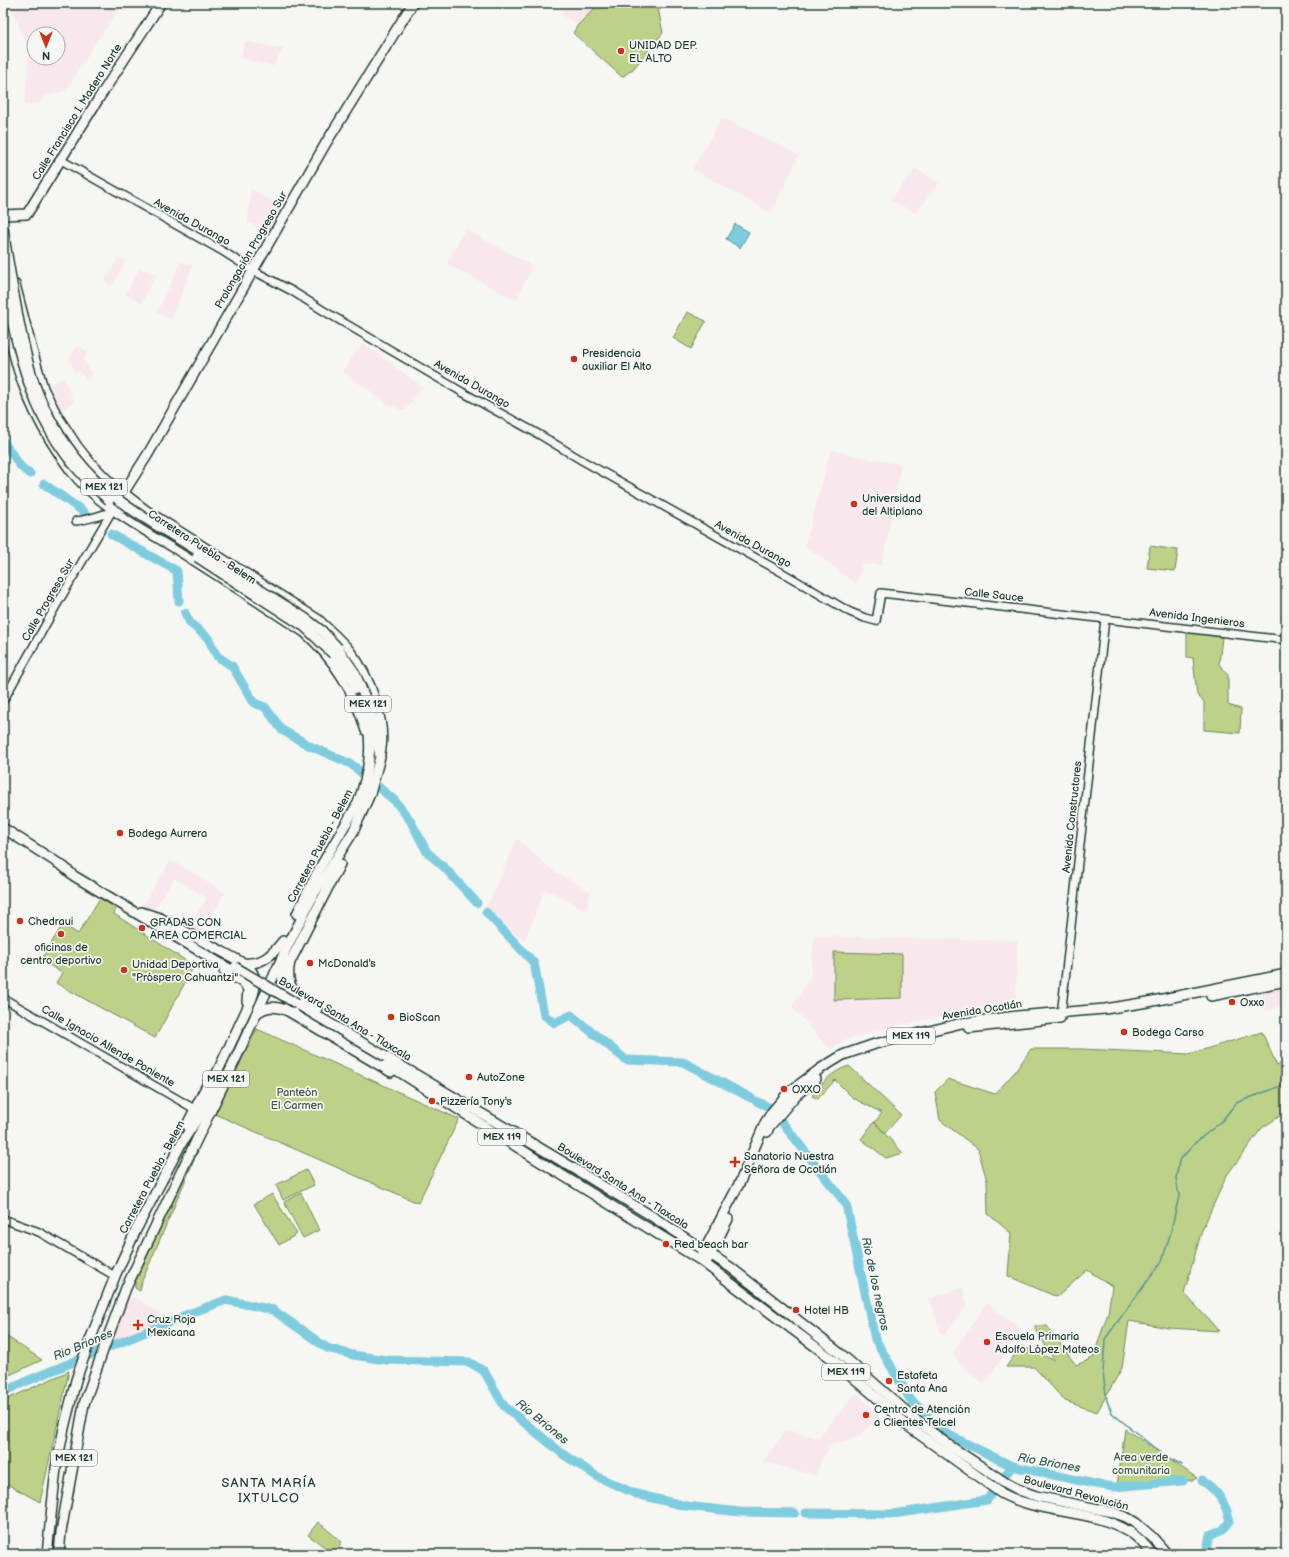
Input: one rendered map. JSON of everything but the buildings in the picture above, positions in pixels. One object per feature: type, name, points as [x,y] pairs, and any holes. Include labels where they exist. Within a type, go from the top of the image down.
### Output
[{"type":"main road","name":"Calle Francisco I. Madero Norte","points":[[3,215],[27,214],[99,98],[161,3]]},
{"type":"main road","name":"Prolongación Progreso Sur","points":[[112,511],[125,493],[254,271],[326,142],[413,3]]},
{"type":"main road","name":"Carretera Puebla - Belem","points":[[3,227],[21,332],[29,364],[44,408],[55,427],[82,465],[117,498],[148,520],[305,618],[322,631],[336,651],[355,673],[365,696],[374,721],[380,757],[373,761]]},
{"type":"main road","name":"Carretera Puebla - Belem","points":[[3,278],[21,359],[34,399],[46,425],[74,466],[93,487],[111,501],[304,627],[336,651],[359,695],[365,713],[373,761],[364,810],[353,832],[260,988]]},
{"type":"main road","name":"Carretera Puebla - Belem","points":[[59,1554],[62,1524],[84,1404],[104,1345],[126,1288],[256,1014],[260,988],[318,871],[358,803],[366,793]]},
{"type":"main road","points":[[3,828],[64,867],[74,876],[158,927],[239,971],[253,972],[260,988],[198,1112],[182,1170]]},
{"type":"main road","points":[[296,1006],[288,980],[290,962],[343,858],[353,832]]},
{"type":"main road","points":[[296,1006],[288,1002],[284,990],[282,975],[284,964],[321,892],[328,865],[341,834]]},
{"type":"main road","points":[[64,867],[70,868],[239,971],[260,988],[284,990],[296,1006]]},
{"type":"main road","points":[[239,971],[264,960],[284,942]]},
{"type":"main road","name":"Boulevard Santa Ana - Tlaxcala","points":[[239,971],[413,1077],[598,1183],[730,1267],[833,1348],[917,1421],[963,1466],[1008,1496]]},
{"type":"main road","name":"Avenida Ocotlán","points":[[702,1262],[715,1240],[764,1123],[773,1117],[780,1108],[826,1071],[842,1061],[876,1050],[964,1029],[1148,1002],[1286,974]]},
{"type":"main road","name":"Avenida Ocotlán","points":[[1062,1015],[1105,1015],[1286,981]]},
{"type":"main road","points":[[256,1014],[263,1009],[273,1007],[283,1009],[296,1006]]},
{"type":"main road","name":"Boulevard Santa Ana - Tlaxcala","points":[[413,1077],[592,1194],[702,1262],[812,1345],[857,1381],[905,1424],[947,1450],[968,1458],[1014,1488]]},
{"type":"main road","name":"Carretera Puebla - Belem","points":[[47,1554],[56,1468],[64,1428],[81,1365],[115,1276],[135,1233],[198,1112]]},
{"type":"main road","points":[[592,1194],[598,1183]]},
{"type":"main road","points":[[149,1206],[153,1214],[157,1215],[161,1213]]},
{"type":"main road","points":[[135,1233],[139,1230],[146,1231],[149,1236],[148,1241]]},
{"type":"main road","points":[[688,1239],[715,1240],[720,1254],[730,1267]]},
{"type":"main road","points":[[812,1345],[813,1341],[816,1340],[833,1348]]},
{"type":"main road","points":[[963,1466],[968,1458]]},
{"type":"main road","name":"Boulevard Revolución","points":[[1014,1488],[1036,1496],[1112,1512],[1126,1517],[1136,1522],[1152,1536],[1167,1554]]},
{"type":"main road","name":"Boulevard Revolución","points":[[1008,1496],[1027,1504],[1083,1514],[1112,1523],[1131,1533],[1143,1543],[1152,1554]]},
{"type":"street","name":"Avenida Durango","points":[[61,160],[224,252],[254,271],[292,290],[324,311],[462,392],[850,612],[876,621],[881,593]]},
{"type":"street","name":"Carretera Puebla - Belem","points":[[8,262],[14,275],[44,388],[59,416],[78,446],[112,483],[141,505],[162,520],[319,619],[350,651],[360,665],[374,694],[382,719],[384,747],[380,757]]},
{"type":"street","points":[[3,307],[13,355],[26,394],[42,428],[71,472],[112,511],[153,535],[304,633],[317,645],[333,664],[351,693],[365,729],[373,761]]},
{"type":"street","points":[[42,428],[49,430],[53,429],[58,422],[59,416]]},
{"type":"street","points":[[57,451],[64,446],[78,446]]},
{"type":"street","points":[[112,483],[112,511]]},
{"type":"street","points":[[100,500],[125,493],[127,519]]},
{"type":"street","points":[[76,521],[94,518],[112,511],[141,505]]},
{"type":"street","name":"Calle Progreso Sur","points":[[3,701],[56,606],[112,511]]},
{"type":"street","points":[[153,535],[162,520]]},
{"type":"street","name":"Calle Sauce","points":[[881,593],[1105,619]]},
{"type":"street","name":"Avenida Ingenieros","points":[[1105,619],[1286,640]]},
{"type":"street","name":"Avenida Constructores","points":[[1062,1015],[1105,619]]},
{"type":"street","name":"Calle Ignacio Allende Poniente","points":[[3,998],[198,1112]]},
{"type":"street","points":[[3,1219],[39,1232],[115,1276]]},
{"type":"shaded area","points":[[9,3],[124,3],[93,46],[66,90],[43,97],[39,104],[25,105],[28,66],[66,66],[66,26],[26,26],[26,42]]},
{"type":"shaded area","points":[[572,3],[599,3],[578,25],[561,14]]},
{"type":"shaded area","points":[[245,41],[283,49],[273,66],[241,58]]},
{"type":"shaded area","points":[[722,118],[799,155],[771,213],[693,169]]},
{"type":"shaded area","points":[[916,169],[939,183],[916,213],[890,200]]},
{"type":"shaded area","points":[[251,189],[285,209],[273,231],[248,223]]},
{"type":"shaded area","points":[[465,229],[533,266],[516,300],[447,264]]},
{"type":"shaded area","points":[[118,258],[126,261],[112,286],[105,282]]},
{"type":"shaded area","points":[[181,262],[193,265],[171,320],[157,312]]},
{"type":"shaded area","points":[[140,268],[156,275],[141,303],[125,294]]},
{"type":"shaded area","points":[[363,343],[422,387],[405,411],[389,405],[343,371]]},
{"type":"shaded area","points":[[78,345],[88,352],[83,360],[92,373],[87,381],[79,370],[76,374],[69,359]]},
{"type":"shaded area","points":[[63,378],[74,402],[62,410],[50,385]]},
{"type":"shaded area","name":"Universidad del Altiplano","points":[[831,450],[901,464],[882,565],[862,564],[856,584],[805,545]]},
{"type":"shaded area","points":[[517,839],[552,870],[591,892],[586,910],[545,889],[524,941],[487,907]]},
{"type":"shaded area","points":[[171,860],[225,893],[200,933],[189,926],[207,898],[174,878],[153,911],[143,905]]},
{"type":"shaded area","points":[[814,936],[1017,941],[1016,1004],[902,1024],[845,1040],[830,1049],[792,1007],[810,978]]},
{"type":"shaded area","points":[[1286,984],[1286,1004],[1267,1011],[1261,989]]},
{"type":"shaded area","points":[[963,1288],[967,1304],[945,1334],[941,1335],[930,1298]]},
{"type":"shaded area","name":"Cruz Roja Mexicana","points":[[134,1297],[169,1319],[110,1345],[128,1298]]},
{"type":"shaded area","name":"Escuela Primaria Adolfo López Mateos","points":[[987,1303],[1021,1330],[984,1384],[973,1376],[952,1354]]},
{"type":"shaded area","points":[[856,1393],[879,1415],[860,1436],[832,1445],[823,1457],[815,1475],[763,1462],[786,1430],[818,1438]]},
{"type":"green space","name":"UNIDAD DEP. EL ALTO","points":[[600,3],[657,3],[663,33],[633,69],[622,77],[573,33],[578,25]]},
{"type":"green space","points":[[687,312],[706,321],[691,349],[673,338]]},
{"type":"green space","points":[[1150,546],[1178,550],[1175,571],[1147,568]]},
{"type":"green space","points":[[1187,632],[1222,637],[1219,664],[1228,675],[1228,705],[1241,709],[1240,733],[1204,730],[1204,702],[1197,695],[1193,658],[1187,657]]},
{"type":"green space","name":"Unidad Deportiva \"Próspero Cahuantzi\"","points":[[100,898],[116,908],[114,914],[194,966],[155,1038],[56,983],[62,973],[41,960],[63,924],[78,934]]},
{"type":"green space","points":[[834,952],[902,954],[902,998],[834,1000]]},
{"type":"green space","name":"Panteón El Carmen","points":[[257,1029],[459,1119],[418,1203],[215,1114]]},
{"type":"green space","points":[[1262,1032],[1277,1066],[1286,1060],[1286,1112],[1262,1128],[1227,1175],[1202,1230],[1184,1293],[1219,1331],[1169,1328],[1129,1321],[1122,1368],[1097,1412],[1065,1401],[1034,1367],[1006,1367],[1021,1346],[1054,1360],[1034,1326],[1047,1326],[1076,1365],[1093,1358],[1108,1313],[1112,1286],[1087,1270],[1057,1297],[1008,1276],[1011,1233],[988,1214],[987,1181],[978,1149],[940,1120],[935,1092],[948,1079],[995,1094],[1015,1072],[1031,1049],[1082,1049],[1189,1054]]},
{"type":"green space","points":[[849,1066],[901,1115],[885,1133],[875,1122],[882,1113],[853,1098],[835,1080],[818,1099],[812,1096],[833,1074]]},
{"type":"green space","points":[[874,1122],[903,1153],[886,1158],[861,1139]]},
{"type":"green space","points":[[198,1151],[142,1281],[140,1291],[135,1288],[135,1282]]},
{"type":"green space","points":[[306,1170],[314,1185],[283,1200],[276,1185]]},
{"type":"green space","points":[[301,1193],[319,1230],[303,1238],[284,1202]]},
{"type":"green space","points":[[272,1194],[297,1234],[279,1245],[254,1204]]},
{"type":"green space","points":[[715,1261],[814,1335],[806,1337],[711,1266]]},
{"type":"green space","points":[[3,1334],[42,1360],[3,1378]]},
{"type":"green space","points":[[69,1371],[40,1502],[3,1482],[3,1401]]},
{"type":"green space","name":"Area verde comunitaria","points":[[1125,1429],[1197,1478],[1193,1480],[1117,1486]]},
{"type":"green space","points":[[968,1458],[1013,1488],[1125,1520],[1150,1538],[1163,1554],[1154,1554],[1131,1532],[1018,1500],[963,1466]]},
{"type":"green space","points":[[318,1522],[342,1542],[334,1554],[308,1535]]},
{"type":"water","points":[[735,224],[749,232],[740,248],[726,239]]},
{"type":"waterway","name":"Rio de los negros","points":[[3,441],[21,467],[30,474]]},
{"type":"waterway","name":"Rio de los negros","points":[[44,484],[84,512]]},
{"type":"waterway","name":"Rio de los negros","points":[[111,534],[177,571],[179,601]]},
{"type":"waterway","name":"Rio de los negros","points":[[185,613],[190,623],[208,638],[217,656],[232,666],[254,703],[265,707],[282,730],[310,746],[351,764],[395,801],[410,820],[427,852],[445,868],[477,903]]},
{"type":"waterway","name":"Rio de los negros","points":[[486,912],[534,963],[544,1015],[555,1023],[571,1015],[626,1060],[683,1062],[751,1098]]},
{"type":"waterway","points":[[1182,1465],[1163,1455],[1112,1413],[1107,1401],[1103,1373],[1105,1339],[1162,1261],[1179,1196],[1176,1178],[1179,1161],[1196,1142],[1221,1122],[1236,1103],[1286,1084]]},
{"type":"waterway","name":"Rio de los negros","points":[[756,1101],[771,1108],[846,1204],[875,1339],[910,1399],[943,1432],[1012,1466]]},
{"type":"waterway","name":"Rio Briones","points":[[183,1316],[226,1300],[273,1310],[327,1348],[353,1355],[386,1360],[469,1362],[484,1371],[504,1406],[564,1455],[598,1477],[636,1494],[686,1506],[740,1512],[795,1513]]},
{"type":"waterway","name":"Rio Briones","points":[[3,1392],[172,1321]]},
{"type":"waterway","name":"Rio Briones","points":[[806,1513],[893,1514],[987,1500],[1012,1466],[1113,1487],[1183,1481]]},
{"type":"waterway","name":"Rio Briones","points":[[1202,1481],[1212,1488],[1220,1498],[1230,1521],[1223,1530],[1210,1535],[1206,1554]]},
{"type":"place","name":"UNIDAD DEP. EL ALTO","points":[[621,51]]},
{"type":"place","name":"Presidencia auxiliar El Alto","points":[[574,359]]},
{"type":"place","name":"Universidad del Altiplano","points":[[854,504]]},
{"type":"place","name":"Bodega Aurrera","points":[[120,833]]},
{"type":"place","name":"Chedraui","points":[[20,921]]},
{"type":"place","name":"GRADAS CON AREA COMERCIAL","points":[[142,928]]},
{"type":"place","name":"oficinas de centro deportivo","points":[[61,934]]},
{"type":"place","name":"McDonald's","points":[[310,963]]},
{"type":"place","name":"Unidad Deportiva \"Próspero Cahuantzi\"","points":[[124,970]]},
{"type":"place","name":"Oxxo","points":[[1232,1002]]},
{"type":"place","name":"BioScan","points":[[391,1017]]},
{"type":"place","name":"Bodega Carso","points":[[1124,1032]]},
{"type":"place","name":"AutoZone","points":[[469,1077]]},
{"type":"place","name":"OXXO","points":[[784,1089]]},
{"type":"place","name":"Pizzería Tony's","points":[[432,1101]]},
{"type":"place","name":"Sanatorio Nuestra Señora de Ocotlán","points":[[735,1162]]},
{"type":"place","name":"Red beach bar","points":[[666,1244]]},
{"type":"place","name":"Hotel HB","points":[[796,1310]]},
{"type":"place","name":"Cruz Roja Mexicana","points":[[138,1325]]},
{"type":"place","name":"Escuela Primaria Adolfo López Mateos","points":[[987,1342]]},
{"type":"place","name":"Estafeta Santa Ana","points":[[889,1381]]},
{"type":"place","name":"Centro de Atención a Clientes Telcel","points":[[866,1415]]},
{"type":"district","name":"SANTA MARÍA IXTULCO","points":[[269,1490]]}]
